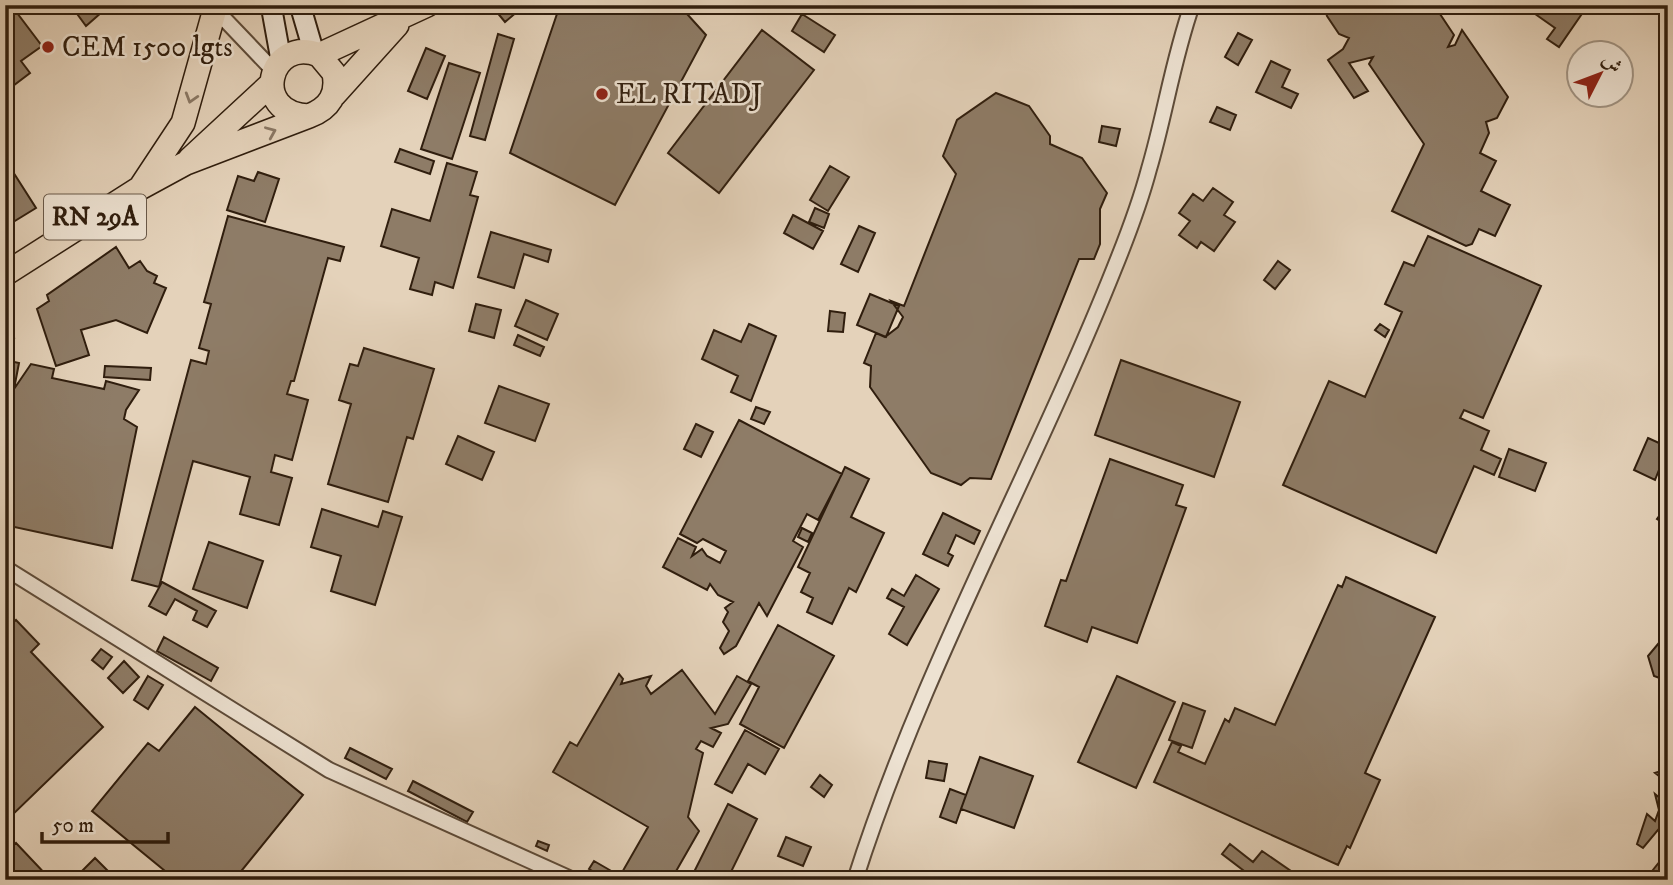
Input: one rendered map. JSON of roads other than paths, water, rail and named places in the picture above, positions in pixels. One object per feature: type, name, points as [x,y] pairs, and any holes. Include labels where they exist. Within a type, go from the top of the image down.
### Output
[{"type":"main road","points":[[404,18],[368,54],[334,95],[329,105],[309,116],[288,112],[274,95],[276,72],[291,54],[317,54],[404,18],[427,5]]},
{"type":"main road","points":[[140,188],[183,123],[214,7]]},
{"type":"main road","points":[[317,54],[334,73],[334,95]]},
{"type":"main road","name":"RN 29A","points":[[186,163],[276,72]]},
{"type":"main road","name":"RN 29A","points":[[5,274],[140,188],[186,163],[309,116]]},
{"type":"street","points":[[271,5],[276,72]]},
{"type":"street","points":[[300,5],[317,54]]},
{"type":"street","points":[[855,880],[873,822],[965,604],[1114,269],[1150,169],[1176,50],[1192,5]]},
{"type":"street","points":[[214,7],[276,72]]},
{"type":"street","points":[[5,568],[328,770],[573,880]]},
{"type":"place","name":"CEM 1500 lgts","points":[[48,47]]},
{"type":"place","name":"EL RITADJ","points":[[602,94]]}]
